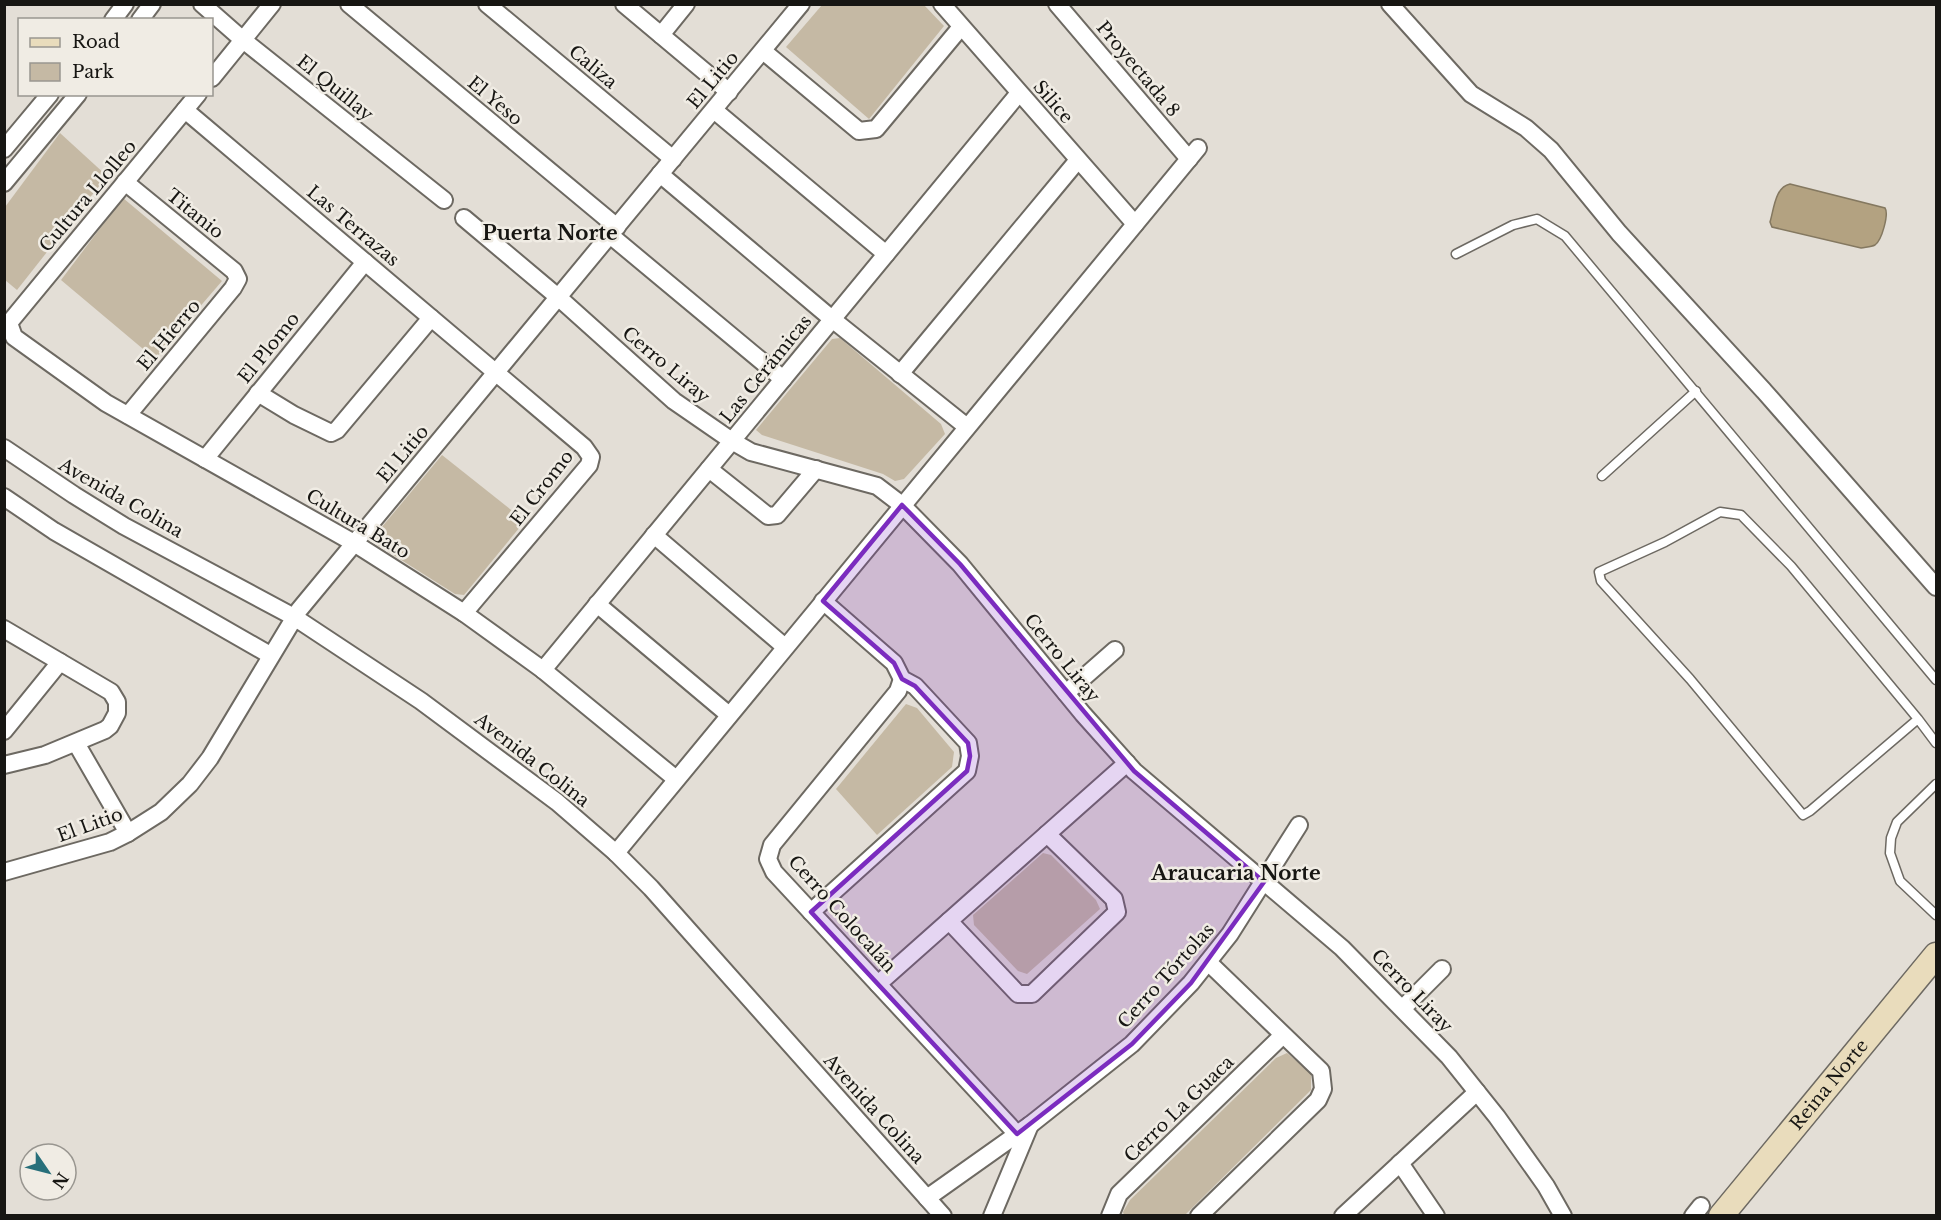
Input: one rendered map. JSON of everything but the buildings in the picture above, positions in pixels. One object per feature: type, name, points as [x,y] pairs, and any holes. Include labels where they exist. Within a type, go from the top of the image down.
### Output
[{"type":"street","points":[[114,18],[125,4]]},
{"type":"street","points":[[142,18],[152,4]]},
{"type":"street","name":"El Quillay","points":[[202,4],[243,40],[444,200]]},
{"type":"street","points":[[213,77],[272,4]]},
{"type":"street","name":"El Yeso","points":[[349,4],[783,379]]},
{"type":"street","name":"Caliza","points":[[488,4],[673,159]]},
{"type":"street","points":[[624,4],[729,92]]},
{"type":"street","points":[[661,35],[686,4]]},
{"type":"street","name":"El Litio","points":[[4,872],[91,849],[128,833],[161,812],[176,798],[200,771],[294,618],[801,4]]},
{"type":"street","name":"Silice","points":[[942,4],[1135,224]]},
{"type":"street","name":"Proyectada 8","points":[[1057,4],[1193,154],[1135,224]]},
{"type":"street","points":[[1390,4],[1471,94],[1526,128],[1551,150],[1619,233],[1764,391],[1936,587]]},
{"type":"street","points":[[763,51],[859,131],[876,129],[961,27]]},
{"type":"street","name":"Las Cerámicas","points":[[543,670],[1019,93]]},
{"type":"street","points":[[4,149],[48,96]]},
{"type":"street","points":[[4,183],[76,96]]},
{"type":"street","name":"Cultura Llolleo","points":[[9,323],[196,96]]},
{"type":"street","name":"Las Terrazas","points":[[184,110],[496,373]]},
{"type":"street","points":[[714,110],[886,254]]},
{"type":"street","points":[[900,374],[1078,160]]},
{"type":"street","points":[[660,174],[832,319],[967,427]]},
{"type":"street","name":"Titanio","points":[[125,182],[234,271],[238,279]]},
{"type":"street","name":"Cerro Liray","points":[[464,218],[558,297],[674,401],[732,441],[751,452],[877,486],[902,505],[960,564],[1126,763],[1342,948],[1449,1057],[1497,1117],[1565,1215]]},
{"type":"street","points":[[616,853],[1135,224]]},
{"type":"street","name":"El Plomo","points":[[205,459],[365,262]]},
{"type":"street","name":"El Hierro","points":[[128,415],[238,279]]},
{"type":"street","points":[[258,393],[303,420],[331,433],[337,430],[431,318]]},
{"type":"street","name":"Cultura Bato","points":[[9,323],[14,338],[106,403],[354,543],[464,613],[543,670],[676,779]]},
{"type":"street","name":"El Cromo","points":[[464,613],[589,465],[591,457],[584,447],[496,373]]},
{"type":"street","name":"Avenida Colina","points":[[4,448],[107,516],[294,618],[363,661],[478,742],[549,796],[616,853],[651,888],[943,1215]]},
{"type":"street","points":[[709,469],[768,516],[777,515],[816,470]]},
{"type":"street","points":[[4,497],[64,536],[270,655]]},
{"type":"street","points":[[654,535],[785,647]]},
{"type":"street","points":[[811,912],[967,771],[970,756],[968,743],[915,686],[902,679],[894,663],[823,602]]},
{"type":"street","points":[[597,604],[729,715]]},
{"type":"street","points":[[4,629],[111,692],[117,702],[117,713],[111,726],[45,755],[4,765]]},
{"type":"street","points":[[1066,693],[1115,650]]},
{"type":"street","points":[[4,731],[60,663]]},
{"type":"street","name":"Cerro Colocalán","points":[[902,679],[898,691],[772,844],[768,859],[774,872],[878,984],[1024,1129]]},
{"type":"street","points":[[76,743],[128,833]]},
{"type":"street","points":[[878,984],[1126,763]]},
{"type":"street","name":"Cerro Tórtolas","points":[[927,1197],[1024,1129],[1132,1044],[1191,983],[1230,934],[1299,825]]},
{"type":"street","points":[[949,921],[1018,994],[1032,994],[1117,912],[1114,899],[1047,834]]},
{"type":"street","name":"Reina Norte","points":[[1705,1212],[1936,955]]},
{"type":"street","points":[[1199,1215],[1318,1100],[1323,1089],[1321,1071],[1208,962]]},
{"type":"street","points":[[1403,1008],[1442,969]]},
{"type":"street","name":"Cerro La Guaca","points":[[1110,1215],[1119,1194],[1283,1035]]},
{"type":"street","points":[[1343,1215],[1477,1092]]},
{"type":"street","name":"Cerro Tórtolas","points":[[992,1215],[1024,1129]]},
{"type":"street","points":[[1400,1163],[1436,1215]]},
{"type":"lane","points":[[1456,254],[1512,225],[1537,219],[1565,236],[1936,680]]},
{"type":"lane","points":[[1602,476],[1696,391]]},
{"type":"lane","points":[[1918,719],[1803,815],[1690,679],[1601,581],[1599,572],[1665,542],[1720,512],[1741,515],[1791,567],[1918,719],[1936,743]]},
{"type":"lane","points":[[1936,784],[1897,822],[1891,838],[1890,853],[1899,881],[1936,915]]},
{"type":"highlighted area","points":[[902,505],[960,564],[1134,771],[1264,882],[1191,983],[1132,1044],[1017,1134],[811,912],[967,771],[970,756],[968,743],[915,686],[902,679],[894,663],[823,601]]},
{"type":"green space","points":[[822,5],[924,5],[944,26],[869,119],[786,47]]},
{"type":"green space","points":[[60,133],[107,176],[17,290],[5,280],[5,207]]},
{"type":"green space","points":[[123,198],[222,281],[155,359],[61,280]]},
{"type":"green space","points":[[840,338],[941,424],[945,434],[904,479],[895,481],[883,474],[762,435],[756,430],[832,339]]},
{"type":"green space","points":[[442,455],[525,521],[464,595],[455,594],[376,544],[376,534]]},
{"type":"green space","points":[[906,704],[917,708],[954,752],[952,767],[877,835],[836,789]]},
{"type":"green space","points":[[1043,853],[1051,855],[1096,900],[1100,909],[1027,974],[1018,971],[974,925],[973,915]]},
{"type":"green space","points":[[1287,1053],[1311,1073],[1311,1090],[1185,1215],[1124,1215],[1123,1212],[1130,1200],[1276,1058]]},
{"type":"shaded area","points":[[1790,184],[1885,208],[1885,221],[1878,242],[1873,246],[1861,248],[1772,227],[1770,222],[1778,194],[1781,189]]},
{"type":"district","name":"Puerta Norte","points":[[550,233]]},
{"type":"district","name":"Araucaria Norte","points":[[1236,873]]}]
